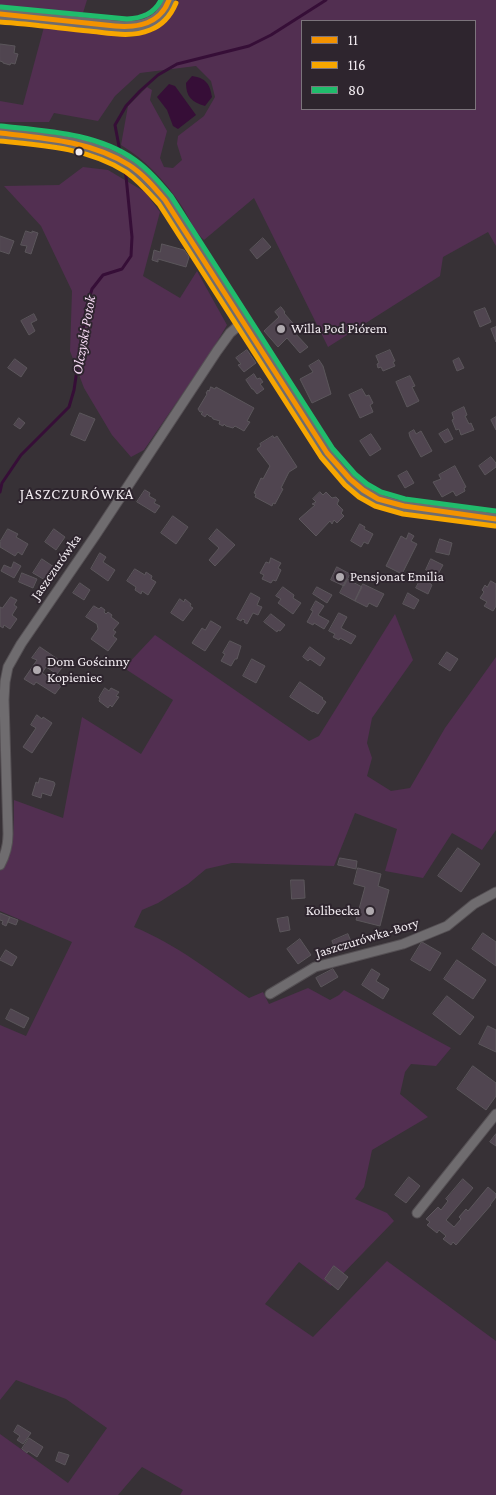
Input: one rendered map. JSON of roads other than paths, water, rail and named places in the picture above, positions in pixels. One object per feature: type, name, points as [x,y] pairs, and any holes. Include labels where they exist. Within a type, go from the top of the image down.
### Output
[{"type":"street","points":[[0,14],[83,23],[134,26],[148,23],[156,18],[164,11],[169,0]]},
{"type":"street","points":[[0,133],[62,141],[91,147],[127,163],[152,183],[244,321],[327,453],[337,467],[351,481],[372,495],[394,504],[424,510],[496,518]]},
{"type":"street","name":"Jaszczurówka","points":[[0,865],[8,848],[4,700],[6,675],[11,660],[230,332],[244,321]]},
{"type":"street","name":"Jaszczurówka-Bory","points":[[270,994],[315,967],[404,944],[447,926],[474,904],[496,892]]},
{"type":"street","points":[[417,1213],[496,1114]]},
{"type":"waterway","name":"Olczyski Potok","points":[[121,157],[115,125],[126,106],[158,75],[177,64],[249,46],[271,35],[326,0]]},
{"type":"waterway","name":"Olczyski Potok","points":[[0,492],[2,483],[21,455],[69,407],[74,390],[86,309],[92,289],[103,275],[122,269],[131,256],[132,237],[126,176],[123,165]]},
{"type":"place","name":"Willa Pod Piórem","points":[[281,329]]},
{"type":"place","name":"Pensjonat Emilia","points":[[340,577]]},
{"type":"place","name":"Dom Gościnny Kopieniec","points":[[37,670]]},
{"type":"place","name":"Kolibecka","points":[[370,911]]},
{"type":"district","name":"JASZCZURÓWKA","points":[[77,494]]}]
